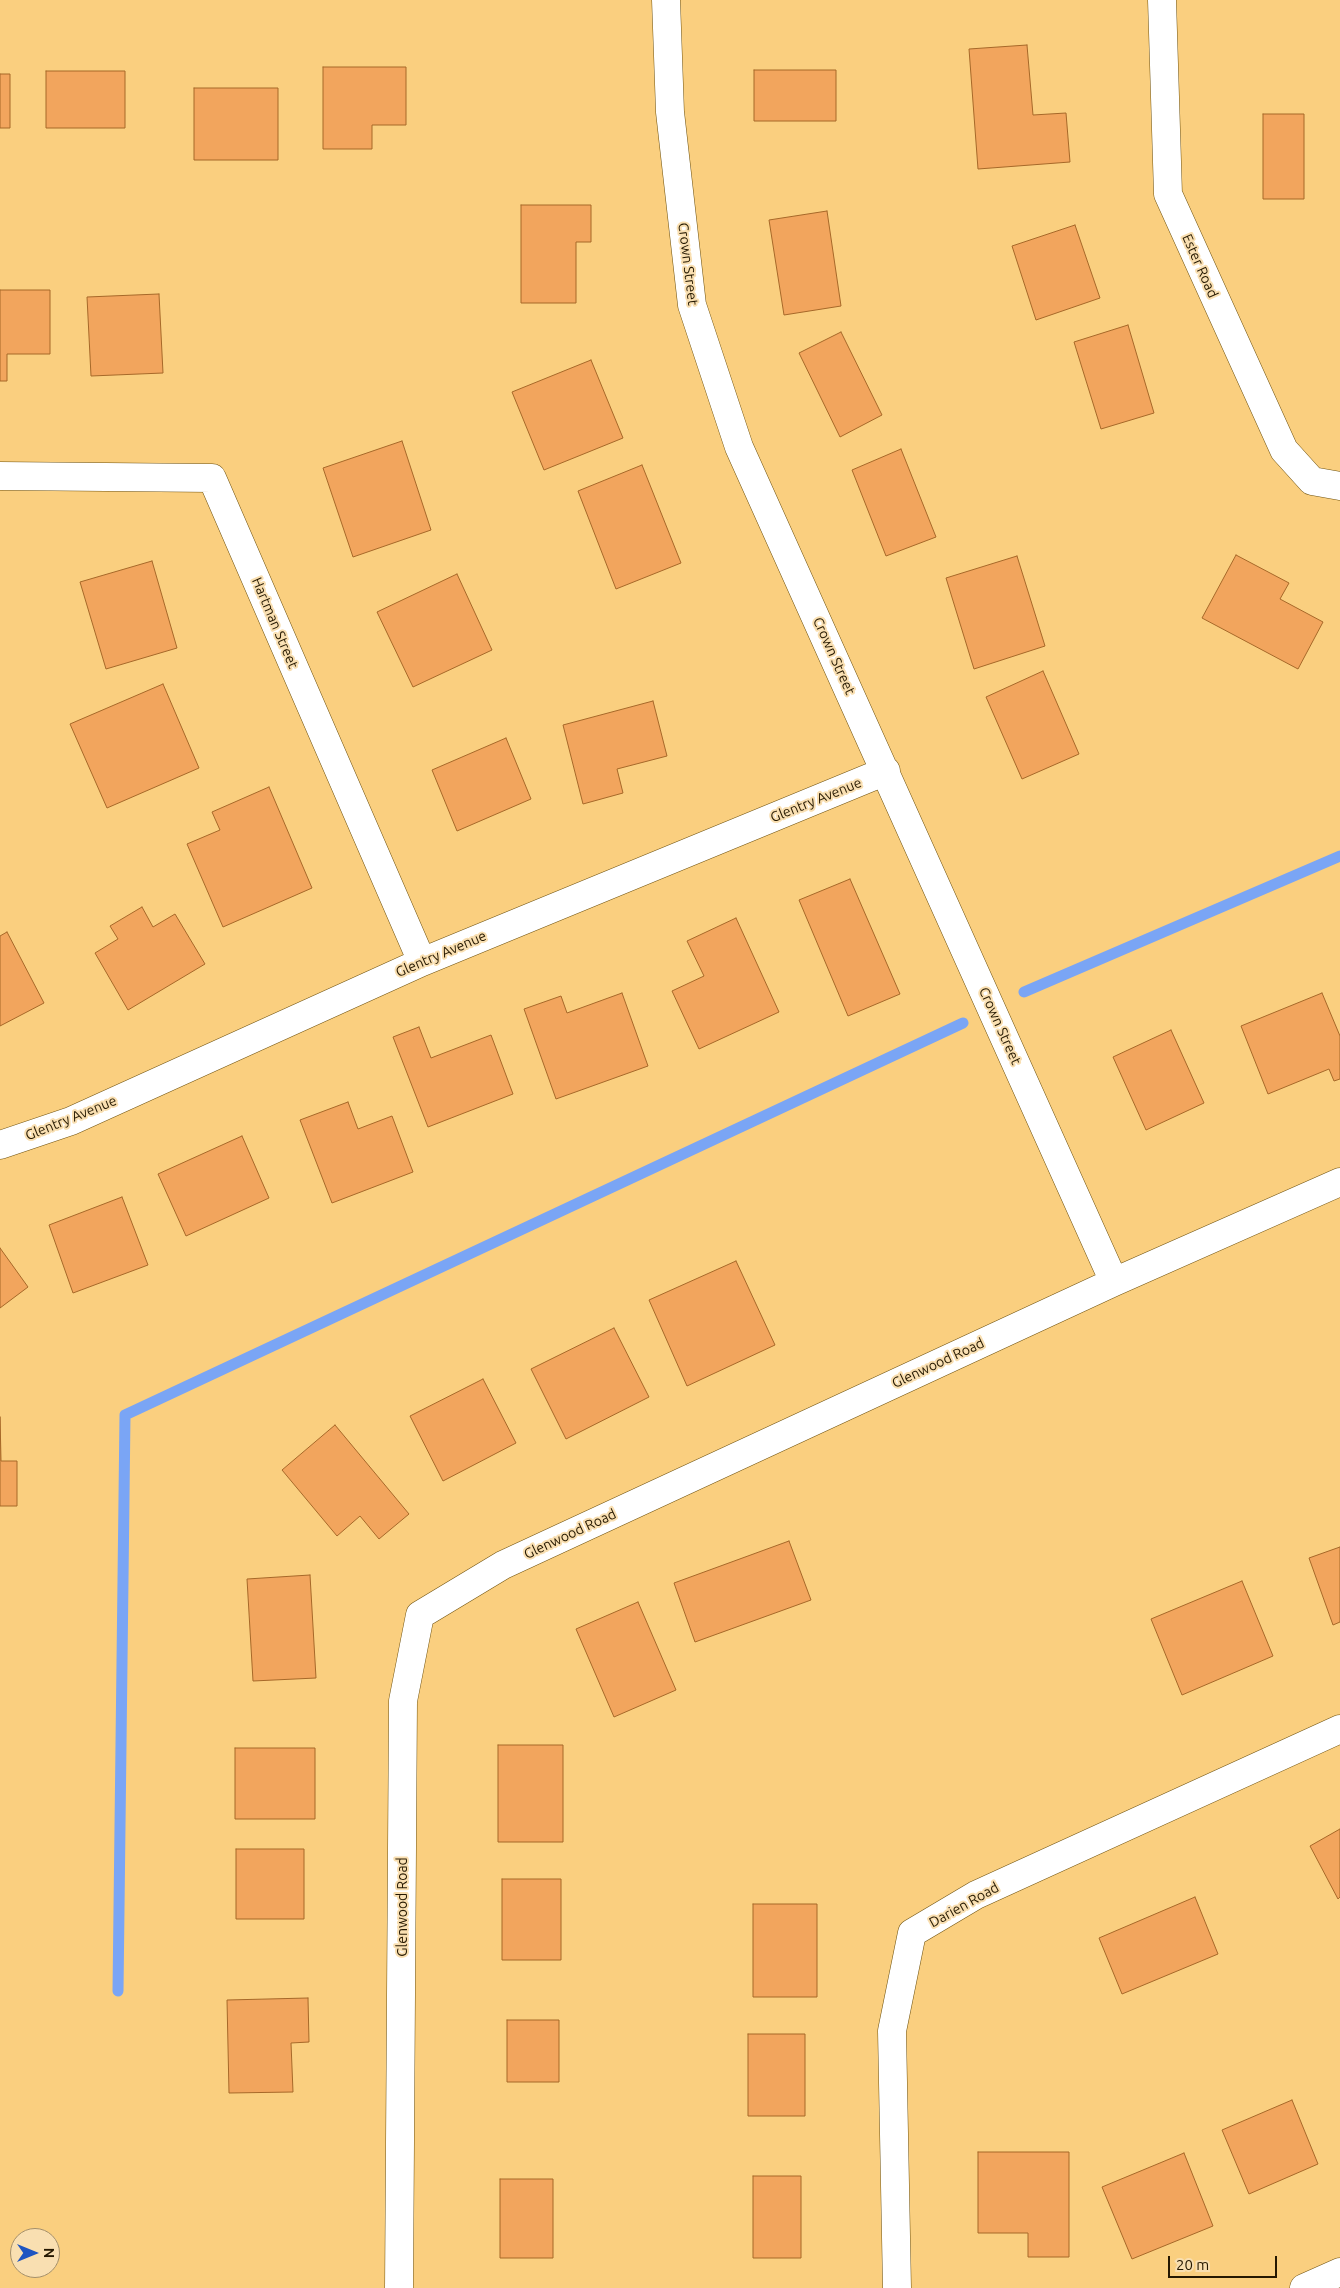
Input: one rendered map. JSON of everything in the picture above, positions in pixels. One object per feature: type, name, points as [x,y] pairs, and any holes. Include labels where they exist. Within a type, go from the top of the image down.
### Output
[{"type":"street","name":"Crown Street","points":[[666,0],[670,112],[692,305],[740,447],[1114,1282]]},
{"type":"street","name":"Ester Road","points":[[1162,0],[1168,194],[1284,450],[1312,481],[1340,486]]},
{"type":"street","name":"Hartman Street","points":[[0,476],[212,478],[422,962]]},
{"type":"street","name":"Glentry Avenue","points":[[0,1145],[71,1121],[422,962],[886,771]]},
{"type":"street","name":"Glenwood Road","points":[[399,2288],[403,1701],[420,1614],[503,1565],[1114,1282],[1340,1182]]},
{"type":"street","name":"Darien Road","points":[[898,2288],[892,2032],[912,1934],[976,1895],[1340,1729]]},
{"type":"street","points":[[1304,2288],[1340,2272]]},
{"type":"building","points":[[1027,45],[1033,115],[1066,113],[1070,162],[978,169],[969,49]]},
{"type":"building","points":[[323,67],[406,67],[406,125],[372,125],[372,149],[323,149]]},
{"type":"building","points":[[754,70],[836,70],[836,121],[754,121]]},
{"type":"building","points":[[46,71],[125,71],[125,128],[46,128]]},
{"type":"building","points":[[0,74],[10,74],[10,128],[0,128]]},
{"type":"building","points":[[194,88],[278,88],[278,160],[194,160]]},
{"type":"building","points":[[1263,114],[1304,114],[1304,199],[1263,199]]},
{"type":"building","points":[[521,205],[591,205],[591,242],[576,242],[576,303],[521,303]]},
{"type":"building","points":[[827,211],[841,306],[784,315],[769,220]]},
{"type":"building","points":[[1075,225],[1100,298],[1036,320],[1012,246]]},
{"type":"building","points":[[0,290],[50,290],[50,354],[7,354],[7,381],[0,381]]},
{"type":"building","points":[[159,294],[163,373],[91,376],[87,297]]},
{"type":"building","points":[[1128,325],[1154,413],[1101,429],[1074,342]]},
{"type":"building","points":[[841,332],[882,415],[840,437],[799,353]]},
{"type":"building","points":[[591,360],[623,438],[544,470],[512,392]]},
{"type":"building","points":[[402,441],[431,530],[353,557],[323,468]]},
{"type":"building","points":[[901,449],[936,537],[886,556],[852,470]]},
{"type":"building","points":[[642,465],[681,563],[616,589],[578,491]]},
{"type":"building","points":[[1236,555],[1289,583],[1280,599],[1323,622],[1298,669],[1202,618]]},
{"type":"building","points":[[1017,556],[1045,646],[974,669],[946,578]]},
{"type":"building","points":[[152,561],[177,648],[106,669],[80,582]]},
{"type":"building","points":[[457,574],[492,650],[413,687],[377,612]]},
{"type":"building","points":[[1043,671],[1079,754],[1022,779],[986,697]]},
{"type":"building","points":[[163,684],[199,768],[107,808],[70,724]]},
{"type":"building","points":[[653,701],[667,756],[617,769],[623,793],[583,804],[563,725]]},
{"type":"building","points":[[506,738],[531,799],[457,831],[432,770]]},
{"type":"building","points":[[269,787],[312,888],[223,927],[187,844],[220,830],[212,812]]},
{"type":"building","points":[[850,879],[900,994],[848,1016],[799,900]]},
{"type":"building","points":[[142,907],[153,927],[175,914],[205,964],[128,1010],[95,953],[118,939],[110,926]]},
{"type":"building","points":[[736,918],[779,1012],[699,1049],[672,991],[704,976],[687,941]]},
{"type":"building","points":[[7,932],[44,1003],[0,1026],[0,936]]},
{"type":"building","points":[[622,993],[648,1066],[556,1099],[524,1009],[561,996],[567,1013]]},
{"type":"building","points":[[1322,993],[1340,1036],[1340,1079],[1334,1081],[1329,1069],[1268,1094],[1241,1026]]},
{"type":"building","points":[[419,1027],[431,1058],[491,1035],[513,1094],[428,1127],[393,1037]]},
{"type":"building","points":[[1171,1030],[1204,1103],[1146,1130],[1113,1057]]},
{"type":"building","points":[[348,1102],[358,1129],[392,1116],[413,1172],[332,1203],[300,1120]]},
{"type":"building","points":[[242,1136],[269,1198],[186,1236],[158,1174]]},
{"type":"building","points":[[122,1197],[148,1265],[73,1293],[49,1225]]},
{"type":"building","points":[[0,1248],[28,1287],[0,1308]]},
{"type":"building","points":[[736,1261],[775,1345],[687,1386],[649,1300]]},
{"type":"building","points":[[614,1328],[649,1397],[566,1439],[531,1369]]},
{"type":"building","points":[[483,1379],[516,1443],[443,1481],[410,1416]]},
{"type":"building","points":[[0,1417],[1,1461],[17,1461],[17,1506],[0,1506]]},
{"type":"building","points":[[335,1425],[409,1514],[379,1539],[360,1516],[337,1536],[282,1470]]},
{"type":"building","points":[[789,1541],[811,1600],[695,1642],[674,1583]]},
{"type":"building","points":[[1340,1547],[1340,1622],[1333,1625],[1309,1558]]},
{"type":"building","points":[[310,1575],[316,1678],[253,1681],[247,1579]]},
{"type":"building","points":[[1242,1581],[1273,1656],[1182,1695],[1151,1619]]},
{"type":"building","points":[[638,1602],[676,1690],[614,1717],[576,1629]]},
{"type":"building","points":[[498,1745],[563,1745],[563,1842],[498,1842]]},
{"type":"building","points":[[235,1748],[315,1748],[315,1819],[235,1819]]},
{"type":"building","points":[[1340,1829],[1340,1897],[1338,1899],[1310,1846]]},
{"type":"building","points":[[236,1849],[304,1849],[304,1919],[236,1919]]},
{"type":"building","points":[[502,1879],[561,1879],[561,1960],[502,1960]]},
{"type":"building","points":[[1195,1897],[1218,1954],[1122,1994],[1099,1938]]},
{"type":"building","points":[[753,1904],[817,1904],[817,1997],[753,1997]]},
{"type":"building","points":[[308,1998],[309,2042],[291,2043],[293,2092],[229,2093],[227,2000]]},
{"type":"building","points":[[507,2020],[559,2020],[559,2082],[507,2082]]},
{"type":"building","points":[[748,2034],[805,2034],[805,2116],[748,2116]]},
{"type":"building","points":[[1292,2100],[1318,2164],[1249,2194],[1222,2130]]},
{"type":"building","points":[[978,2152],[1069,2152],[1069,2257],[1028,2257],[1028,2233],[978,2233]]},
{"type":"building","points":[[1184,2153],[1213,2226],[1132,2259],[1102,2187]]},
{"type":"building","points":[[753,2176],[801,2176],[801,2258],[753,2258]]},
{"type":"building","points":[[500,2179],[553,2179],[553,2258],[500,2258]]},
{"type":"waterway","points":[[1024,992],[1340,856]]},
{"type":"waterway","points":[[118,1991],[125,1415],[963,1023]]}]
